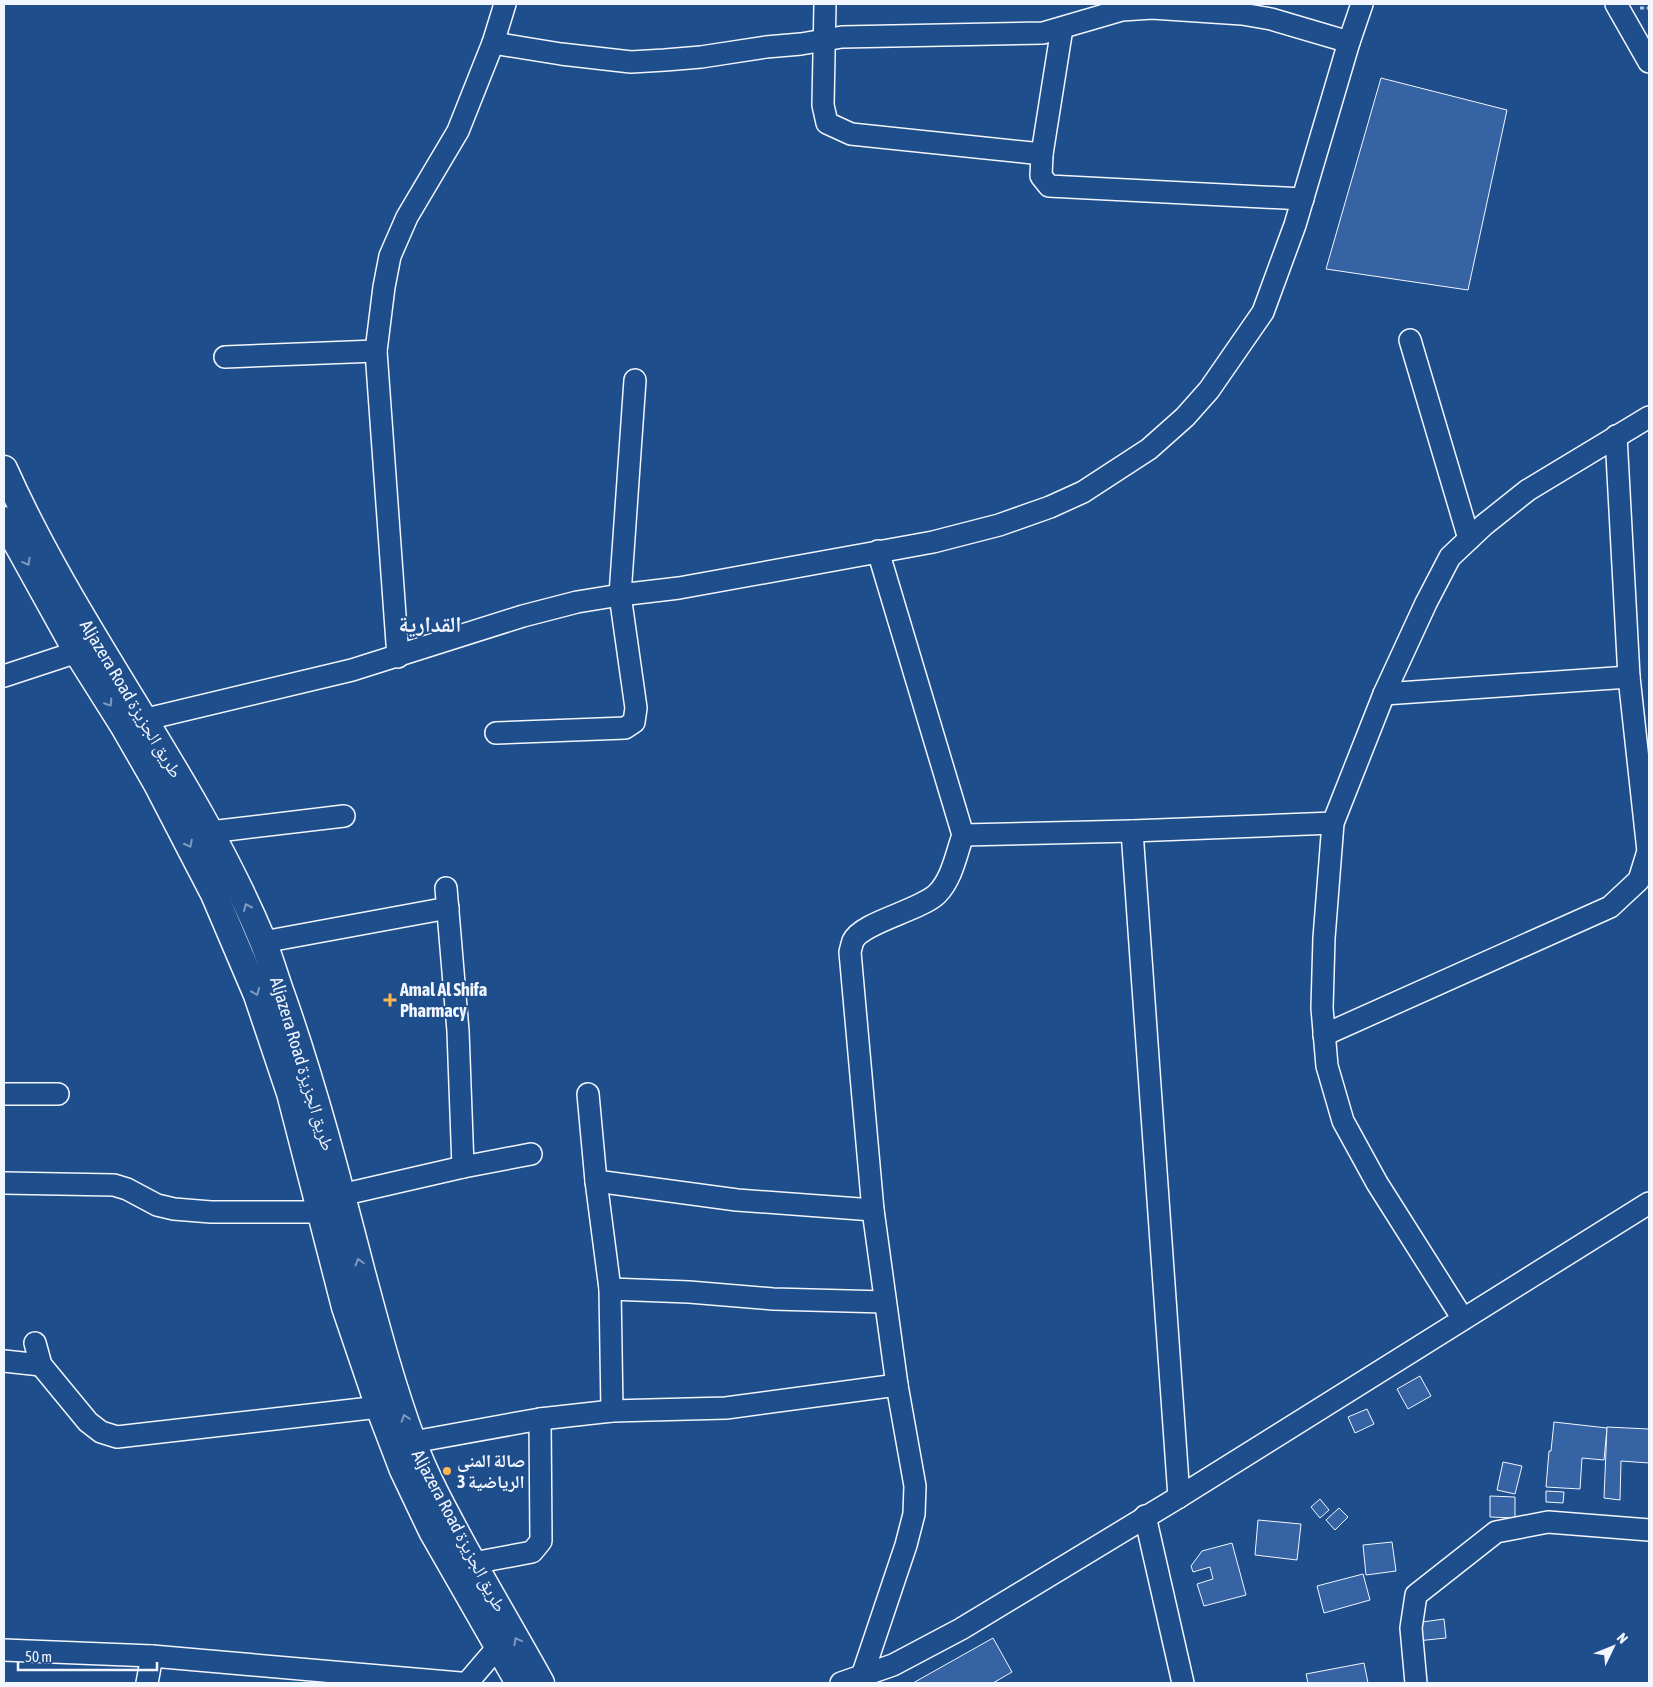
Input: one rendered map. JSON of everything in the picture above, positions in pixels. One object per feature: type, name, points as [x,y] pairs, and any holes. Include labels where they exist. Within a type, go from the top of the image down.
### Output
[{"type":"main road","name":"Aljazera Road طريق الجزيزة","points":[[4,469],[17,499],[84,622],[134,722],[157,784],[214,894],[257,995],[290,1093],[345,1308],[379,1408],[403,1470],[432,1531],[497,1648],[519,1683]]},
{"type":"main road","name":"Aljazera Road طريق الجزيزة","points":[[4,520],[77,652],[134,722],[210,832],[236,881],[263,942],[322,1121],[385,1356],[413,1442],[445,1511],[541,1683]]},
{"type":"street","points":[[398,657],[376,351],[384,287],[390,256],[407,217],[458,131],[493,43],[505,4]]},
{"type":"street","points":[[825,4],[823,105],[827,123],[851,134],[1042,154]]},
{"type":"street","points":[[134,722],[352,670],[523,616],[577,602],[679,588],[942,539],[999,525],[1050,508],[1083,492],[1149,449],[1185,417],[1209,390],[1263,312],[1303,199],[1362,4]]},
{"type":"street","points":[[1616,4],[1649,62]]},
{"type":"street","points":[[493,43],[561,54],[630,62],[701,57],[766,47],[801,44],[842,36],[1043,33],[1122,10],[1152,8],[1242,14],[1271,19],[1349,42]]},
{"type":"street","points":[[1062,28],[1042,154],[1041,176],[1049,186],[1303,199]]},
{"type":"street","points":[[1410,340],[1469,539]]},
{"type":"street","points":[[225,357],[376,351]]},
{"type":"street","points":[[496,733],[625,728],[634,722],[636,708],[620,595],[635,380]]},
{"type":"street","points":[[1463,1319],[1377,1183],[1343,1121],[1327,1066],[1322,1008],[1324,938],[1333,823],[1384,694],[1426,603],[1450,557],[1484,525],[1528,490],[1649,417]]},
{"type":"street","points":[[1324,1036],[1610,907],[1639,880],[1648,851],[1645,793],[1629,677],[1616,436]]},
{"type":"street","points":[[862,1676],[906,1545],[914,1514],[915,1486],[897,1385],[873,1210],[850,952],[854,939],[864,930],[922,904],[936,894],[948,879],[963,835],[878,551]]},
{"type":"street","points":[[4,676],[77,652]]},
{"type":"street","points":[[1384,694],[1629,677]]},
{"type":"street","points":[[210,832],[344,816]]},
{"type":"street","points":[[963,835],[1333,823]]},
{"type":"street","points":[[1132,831],[1179,1496]]},
{"type":"street","points":[[263,942],[447,898],[458,1031],[463,1167]]},
{"type":"street","points":[[4,1094],[58,1094]]},
{"type":"street","points":[[588,1094],[596,1181],[610,1289],[612,1411]]},
{"type":"street","points":[[341,1194],[531,1154]]},
{"type":"street","points":[[596,1181],[737,1200],[873,1210]]},
{"type":"street","points":[[4,1183],[114,1184],[157,1205],[174,1209],[211,1212],[320,1212]]},
{"type":"street","points":[[841,1683],[893,1665],[961,1629],[1179,1496],[1649,1202]]},
{"type":"street","points":[[610,1289],[689,1292],[773,1299],[885,1302]]},
{"type":"street","points":[[35,1343],[40,1365],[88,1422],[101,1432],[117,1437],[379,1408]]},
{"type":"street","points":[[4,1361],[40,1365]]},
{"type":"street","points":[[413,1442],[540,1419],[612,1411],[726,1408],[897,1385]]},
{"type":"street","points":[[473,1563],[532,1552],[541,1541],[540,1419]]},
{"type":"street","points":[[1145,1516],[1183,1683]]},
{"type":"street","points":[[1416,1683],[1411,1628],[1416,1595],[1496,1532],[1548,1522],[1649,1530]]},
{"type":"street","points":[[467,1683],[497,1648]]},
{"type":"street","points":[[4,1650],[152,1656],[272,1675],[460,1683]]},
{"type":"street","points":[[147,1683],[152,1656]]},
{"type":"building","points":[[1381,78],[1507,110],[1468,290],[1326,269]]},
{"type":"building","points":[[1420,1376],[1431,1396],[1408,1409],[1397,1389]]},
{"type":"building","points":[[1367,1409],[1374,1424],[1355,1433],[1348,1417]]},
{"type":"building","points":[[1554,1422],[1607,1428],[1604,1460],[1582,1458],[1580,1489],[1546,1487]]},
{"type":"building","points":[[1607,1427],[1649,1429],[1649,1463],[1621,1461],[1620,1500],[1604,1498]]},
{"type":"building","points":[[1503,1462],[1522,1466],[1515,1494],[1497,1490]]},
{"type":"building","points":[[1546,1491],[1564,1492],[1563,1503],[1546,1502]]},
{"type":"building","points":[[1490,1496],[1515,1497],[1515,1518],[1490,1517]]},
{"type":"building","points":[[1320,1499],[1329,1510],[1320,1518],[1311,1507]]},
{"type":"building","points":[[1339,1508],[1348,1517],[1335,1530],[1326,1520]]},
{"type":"building","points":[[1258,1520],[1301,1524],[1297,1560],[1255,1555]]},
{"type":"building","points":[[1392,1542],[1396,1571],[1366,1575],[1363,1545]]},
{"type":"building","points":[[1232,1543],[1246,1595],[1204,1606],[1197,1584],[1213,1579],[1210,1567],[1193,1572],[1191,1566],[1202,1551]]},
{"type":"building","points":[[1363,1574],[1370,1600],[1324,1613],[1317,1586]]},
{"type":"building","points":[[1444,1619],[1446,1638],[1417,1641],[1415,1623]]},
{"type":"building","points":[[993,1638],[1012,1672],[993,1683],[913,1683]]},
{"type":"building","points":[[1364,1663],[1368,1683],[1308,1683],[1306,1674]]},
{"type":"place","name":"Amal Al Shifa Pharmacy","points":[[390,1000]]},
{"type":"place","name":"صالة المنى الرياضية 3","points":[[447,1471]]},
{"type":"district","name":"القدارية","points":[[430,624]]}]
